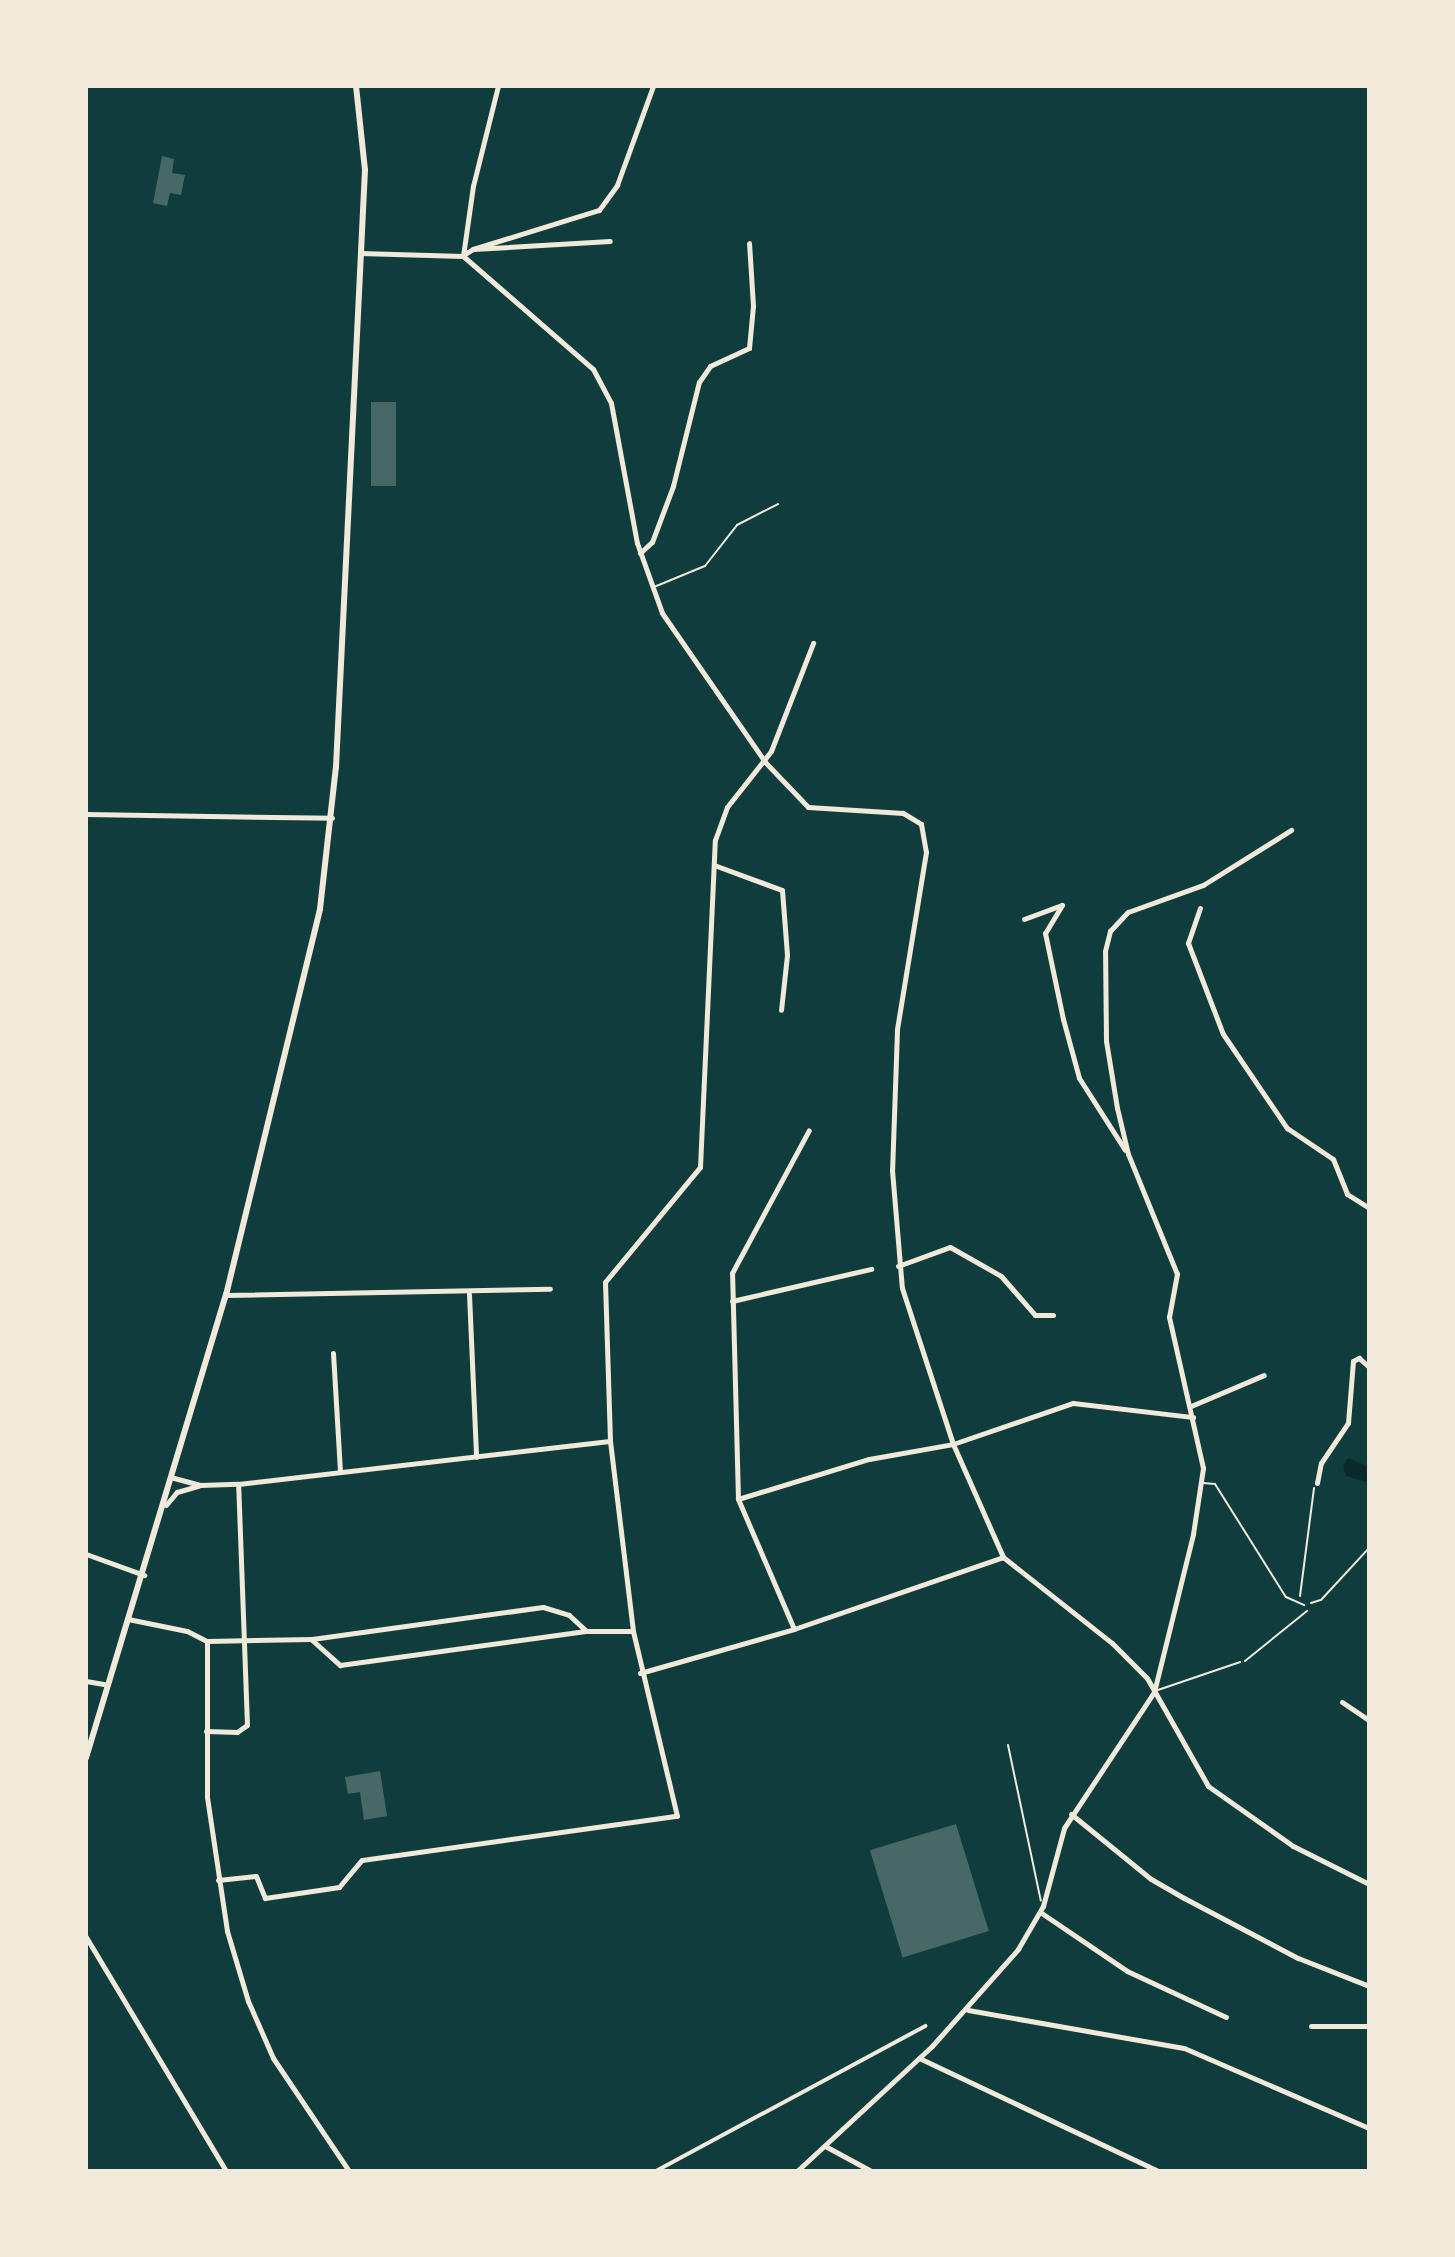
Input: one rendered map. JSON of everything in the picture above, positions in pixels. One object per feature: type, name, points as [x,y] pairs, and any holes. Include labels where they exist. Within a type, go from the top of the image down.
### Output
[{"type":"street","points":[[86,1758],[166,1505],[226,1295],[320,909],[332,818],[365,170],[356,86]]},
{"type":"street","points":[[463,256],[473,186],[498,86]]},
{"type":"street","points":[[360,253],[463,256],[473,249],[599,210],[623,172],[653,86]]},
{"type":"street","points":[[473,249],[610,241]]},
{"type":"street","points":[[640,553],[652,542],[673,486],[699,382],[710,366],[749,348],[753,306],[749,243]]},
{"type":"street","points":[[463,256],[602,382],[640,553],[651,588],[682,644],[765,762],[808,807],[910,817],[921,824],[926,841],[897,1030],[892,1170],[898,1266],[925,1368],[953,1444],[1003,1557],[1112,1643],[1154,1692],[1208,1786],[1293,1846],[1369,1884]]},
{"type":"street","points":[[218,1880],[256,1876],[265,1898],[295,1894],[345,1885],[362,1860],[677,1816],[640,1673],[633,1631],[610,1441],[607,1274],[700,1167],[714,865],[722,815],[765,762],[813,643]]},
{"type":"street","points":[[86,814],[332,818]]},
{"type":"street","points":[[1128,1154],[1106,1041],[1105,951],[1110,931],[1128,912],[1203,885],[1291,830]]},
{"type":"street","points":[[714,865],[782,890],[787,955],[781,1010]]},
{"type":"street","points":[[797,2171],[967,2010],[1018,1949],[1041,1909],[1052,1858],[1071,1814],[1154,1692],[1202,1483],[1191,1406],[1169,1317],[1177,1274],[1128,1154],[1079,1078],[1063,1019],[1045,933],[1062,905],[1024,919]]},
{"type":"street","points":[[1200,908],[1188,943],[1223,1034],[1287,1128],[1333,1159],[1347,1194],[1369,1208]]},
{"type":"street","points":[[794,1629],[738,1499],[732,1301],[734,1265],[809,1130]]},
{"type":"street","points":[[898,1266],[950,1247],[1001,1276],[1035,1315],[1053,1315]]},
{"type":"street","points":[[732,1301],[871,1269]]},
{"type":"street","points":[[226,1295],[469,1294],[550,1289]]},
{"type":"street","points":[[469,1294],[476,1457]]},
{"type":"street","points":[[333,1353],[340,1472]]},
{"type":"street","points":[[1317,1483],[1321,1463],[1348,1423],[1353,1361],[1359,1358],[1369,1367]]},
{"type":"street","points":[[1191,1406],[1264,1375]]},
{"type":"street","points":[[738,1499],[869,1459],[953,1444],[1073,1403],[1193,1417]]},
{"type":"street","points":[[166,1505],[177,1492],[200,1485],[238,1484],[610,1441]]},
{"type":"street","points":[[174,1478],[200,1485]]},
{"type":"street","points":[[206,1731],[237,1732],[247,1725],[238,1484]]},
{"type":"street","points":[[86,1554],[144,1575]]},
{"type":"street","points":[[640,1673],[794,1629],[1003,1557]]},
{"type":"street","points":[[128,1619],[187,1631],[207,1641],[244,1641],[312,1639],[543,1607],[569,1615],[586,1631]]},
{"type":"street","points":[[312,1639],[340,1665],[586,1631],[633,1631]]},
{"type":"street","points":[[207,1641],[207,1797],[218,1880],[242,1982],[267,2045],[293,2094],[349,2171]]},
{"type":"street","points":[[86,1681],[108,1685]]},
{"type":"street","points":[[1342,1702],[1369,1720]]},
{"type":"street","points":[[1071,1814],[1139,1869],[1184,1898],[1298,1958],[1369,1986]]},
{"type":"street","points":[[1041,1909],[1127,1971],[1226,2017]]},
{"type":"street","points":[[86,1937],[226,2171]]},
{"type":"street","points":[[967,2010],[1184,2048],[1369,2128]]},
{"type":"street","points":[[656,2171],[925,2026]]},
{"type":"street","points":[[1311,2026],[1369,2026]]},
{"type":"street","points":[[919,2058],[1158,2171]]},
{"type":"street","points":[[825,2146],[871,2171]]},
{"type":"lane","points":[[651,588],[696,571],[737,525],[778,504]]},
{"type":"lane","points":[[1202,1483],[1215,1484],[1286,1597],[1299,1600],[1304,1605]]},
{"type":"lane","points":[[1154,1692],[1240,1662]]},
{"type":"lane","points":[[1008,1745],[1041,1909]]},
{"type":"path","points":[[1299,1600],[1311,1493],[1317,1483]]},
{"type":"path","points":[[1240,1662],[1308,1614],[1304,1605],[1321,1600],[1369,1548]]},
{"type":"path","points":[[1364,1553],[1369,1557]]},
{"type":"water","points":[[1348,1458],[1369,1467],[1369,1483],[1346,1476],[1343,1466]]},
{"type":"building","points":[[162,156],[174,159],[172,173],[185,175],[181,195],[170,193],[167,206],[153,203]]},
{"type":"building","points":[[371,402],[396,402],[396,486],[371,486]]},
{"type":"building","points":[[380,1771],[387,1816],[364,1820],[360,1792],[348,1794],[345,1777]]},
{"type":"building","points":[[956,1824],[989,1931],[903,1957],[870,1850]]}]
